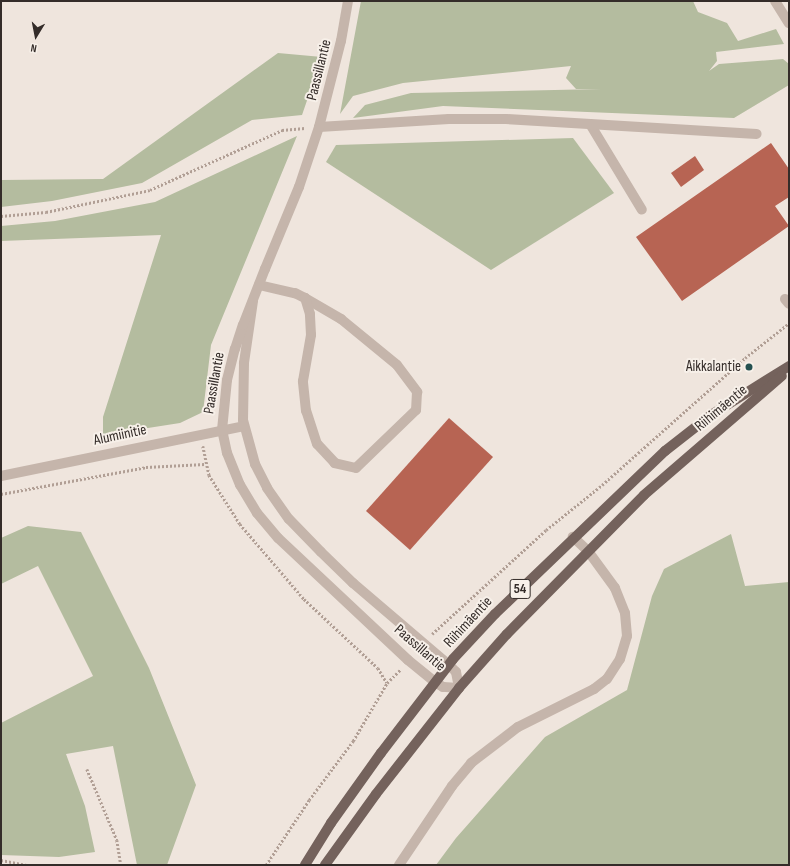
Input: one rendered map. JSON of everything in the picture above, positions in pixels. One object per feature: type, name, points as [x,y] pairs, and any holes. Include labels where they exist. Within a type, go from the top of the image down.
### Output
[{"type":"main road","name":"Riihimäentie","points":[[305,865],[331,823],[435,682],[495,614],[631,481],[688,432],[742,394],[789,366]]},
{"type":"main road","name":"Riihimäentie","points":[[325,865],[376,794],[459,688],[588,551],[689,455],[789,371]]},
{"type":"street","name":"Paassillantie","points":[[253,301],[244,362],[244,426],[255,464],[267,488],[289,519],[352,583],[424,643],[456,672],[459,688],[444,687],[435,682],[408,660],[278,538],[257,513],[240,484],[227,453],[222,430],[227,380],[253,301],[299,187],[319,127],[341,41],[348,1]]},
{"type":"street","points":[[775,1],[789,23]]},
{"type":"street","points":[[319,127],[449,119],[590,124],[757,134]]},
{"type":"street","points":[[590,124],[642,210]]},
{"type":"street","points":[[259,285],[295,293],[305,298],[341,319],[397,365],[417,392],[416,410],[356,468],[335,462],[317,444],[306,410],[303,380],[311,335],[310,314],[305,298]]},
{"type":"street","name":"Alumiinitie","points":[[1,476],[244,426]]},
{"type":"street","points":[[398,865],[452,786],[471,763],[518,726],[594,689],[607,679],[620,659],[627,636],[625,613],[615,588],[588,551],[573,537]]},
{"type":"path","points":[[1,216],[46,212],[150,190],[282,130],[319,127]]},
{"type":"path","points":[[424,643],[546,530],[607,480],[745,358],[789,324]]},
{"type":"path","points":[[202,434],[205,464],[219,495],[268,560],[304,599],[378,668],[387,683]]},
{"type":"path","points":[[1,494],[146,467],[205,464]]},
{"type":"path","points":[[266,865],[305,806],[360,730],[387,683],[408,660]]},
{"type":"path","points":[[87,769],[117,840],[121,865]]},
{"type":"path","points":[[1,860],[27,865]]},
{"type":"green space","points":[[361,1],[693,1],[698,12],[727,23],[738,41],[776,29],[784,44],[716,52],[717,61],[709,71],[719,64],[783,59],[789,64],[789,85],[734,118],[443,106],[353,118],[365,105],[411,93],[601,89],[576,89],[566,78],[571,66],[403,83],[353,96],[340,114]]},
{"type":"green space","points":[[278,53],[322,57],[302,115],[252,120],[142,183],[52,201],[1,207],[1,180],[103,179]]},
{"type":"green space","points":[[297,136],[211,345],[203,412],[180,423],[103,435],[103,417],[161,235],[1,241],[1,226],[55,221],[155,202]]},
{"type":"green space","points":[[573,138],[614,193],[491,270],[326,162],[336,145]]},
{"type":"green space","points":[[28,526],[81,532],[149,668],[196,785],[167,865],[137,865],[113,746],[66,754],[85,806],[95,852],[59,857],[1,855],[1,723],[93,676],[38,566],[1,584],[1,538]]},
{"type":"green space","points":[[731,534],[745,586],[789,582],[789,865],[436,865],[456,838],[545,737],[627,690],[652,596],[664,569]]},
{"type":"building","points":[[771,143],[789,169],[789,197],[775,206],[789,226],[682,301],[636,237]]},
{"type":"building","points":[[695,156],[704,170],[681,187],[671,173]]},
{"type":"building","points":[[449,418],[493,457],[410,550],[366,511]]},
{"type":"place","name":"Aikkalantie","points":[[749,367]]}]
